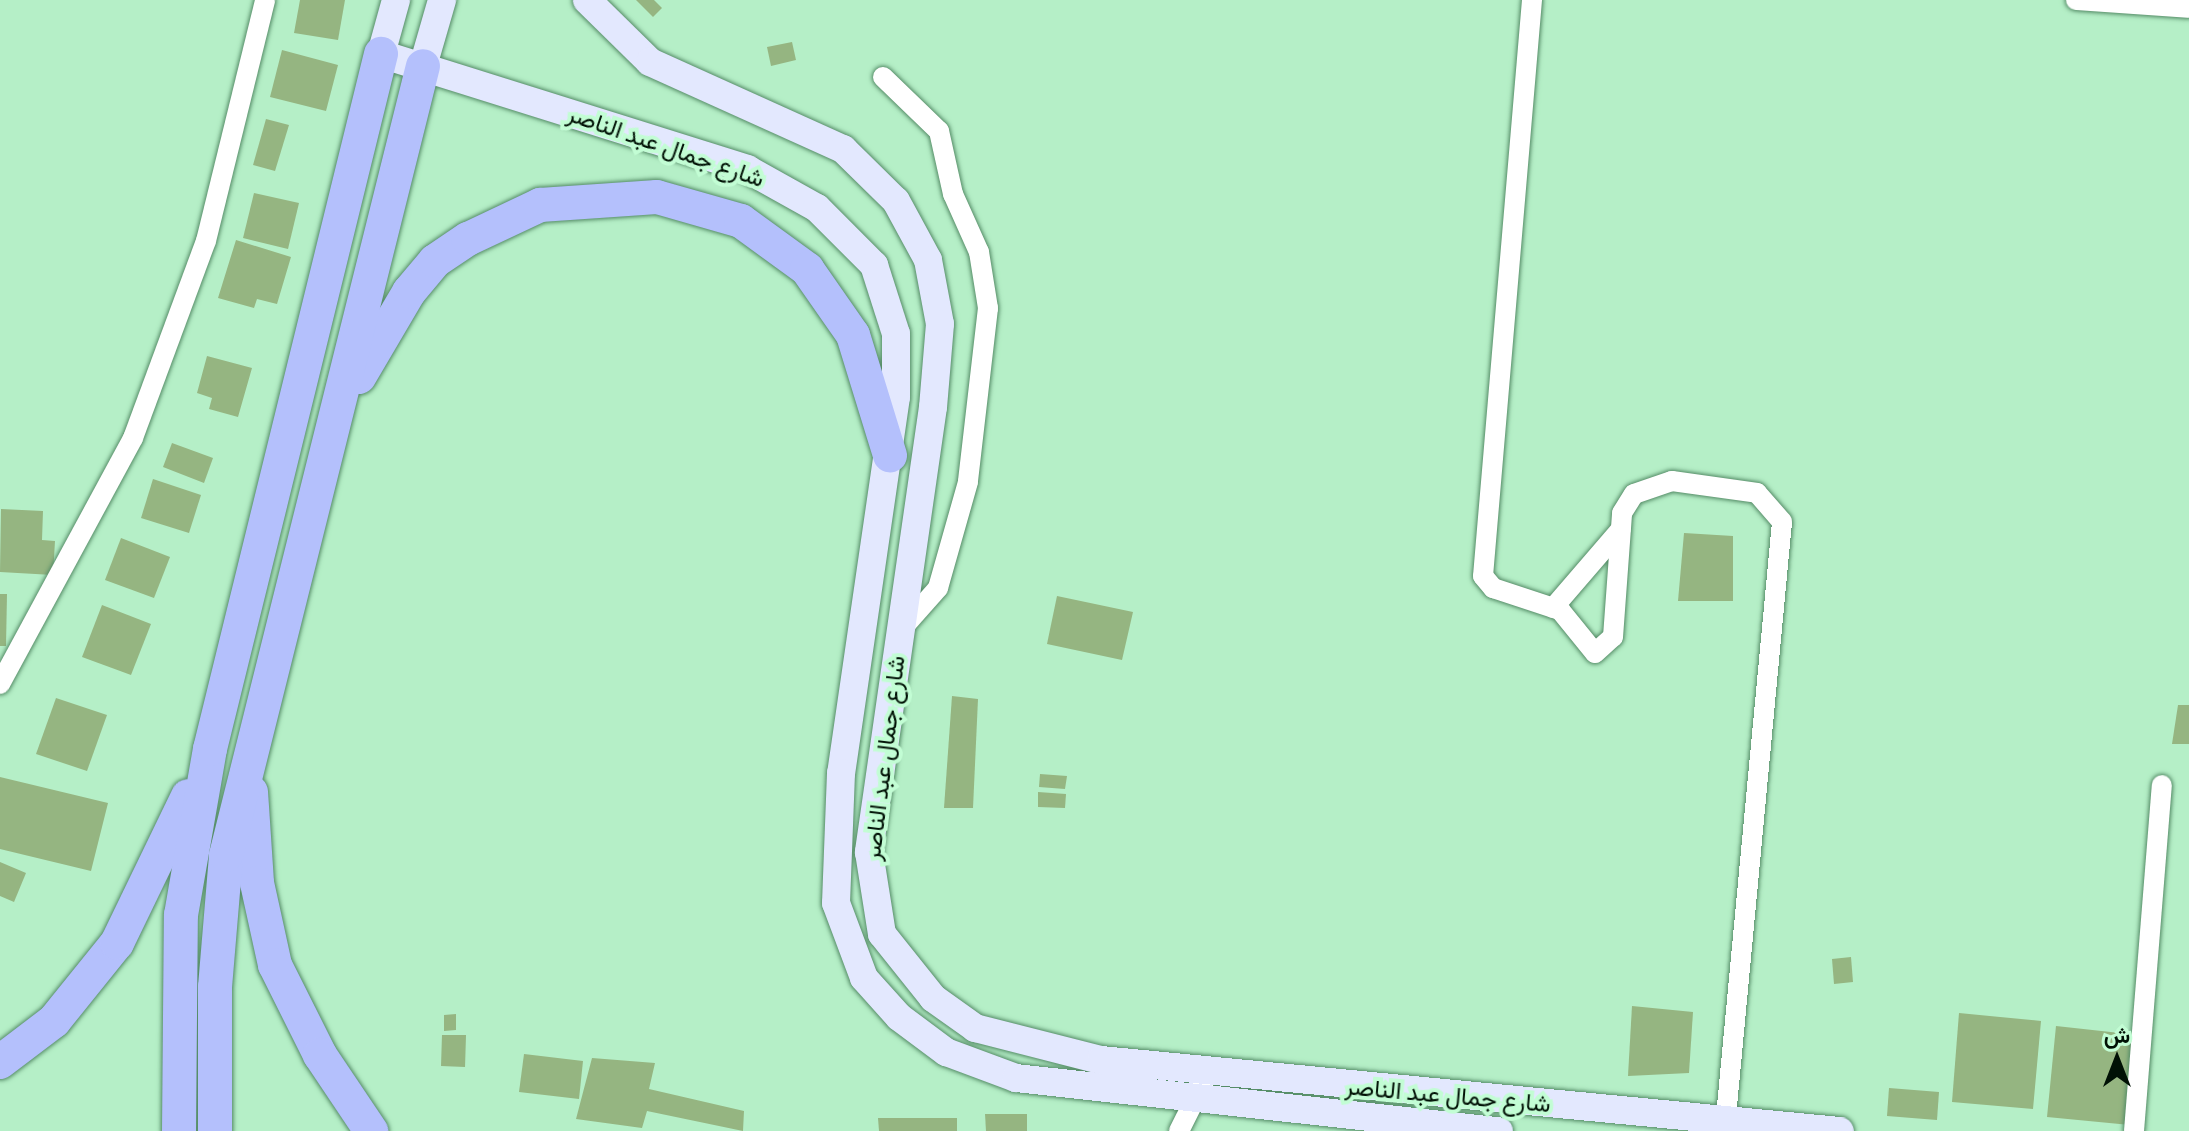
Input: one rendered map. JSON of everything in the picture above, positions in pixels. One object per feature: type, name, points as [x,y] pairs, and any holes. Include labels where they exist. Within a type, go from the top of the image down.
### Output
[{"type":"highway","points":[[179,1131],[181,915],[210,749],[381,54]]},
{"type":"highway","points":[[215,1131],[218,918],[249,755],[337,420],[423,66]]},
{"type":"highway","points":[[337,420],[409,292],[435,261],[540,205],[657,197],[741,221],[807,269],[853,335],[890,455]]},
{"type":"highway","points":[[0,1062],[54,1021],[117,943],[210,749]]},
{"type":"highway","points":[[249,755],[257,883],[275,965],[320,1055],[371,1131]]},
{"type":"main road","points":[[381,54],[396,0]]},
{"type":"main road","points":[[423,66],[442,0]]},
{"type":"main road","name":"شارع جمال عبد الناصر","points":[[587,0],[650,62],[843,149],[896,201],[928,260],[940,324],[869,852],[882,934],[902,965],[975,1028],[1028,1047],[1208,1073],[1726,1117],[1840,1131]]},
{"type":"main road","name":"شارع جمال عبد الناصر","points":[[381,54],[747,169],[817,208],[874,265],[885,291],[898,362],[890,455],[841,773],[836,903],[844,939],[864,978],[899,1017],[984,1070],[1197,1101],[1499,1131]]},
{"type":"street","points":[[0,684],[138,423],[206,241],[265,0]]},
{"type":"street","points":[[1532,0],[1482,568],[1493,588],[1553,608],[1589,649],[1609,644],[1621,529],[1634,494],[1672,481],[1757,493],[1782,522],[1726,1117]]},
{"type":"street","points":[[2076,0],[2189,8]]},
{"type":"street","points":[[883,77],[939,131],[953,194],[979,252],[988,308],[968,482],[938,588],[900,631]]},
{"type":"street","points":[[1553,608],[1621,529]]},
{"type":"street","points":[[2134,1131],[2162,785]]},
{"type":"street","points":[[1179,1131],[1197,1101],[1208,1073]]},
{"type":"building","points":[[300,0],[345,0],[338,40],[294,33]]},
{"type":"building","points":[[636,0],[654,0],[662,8],[653,17]]},
{"type":"building","points":[[792,42],[796,60],[771,66],[767,47]]},
{"type":"building","points":[[282,50],[338,65],[326,111],[270,97]]},
{"type":"building","points":[[266,119],[289,125],[275,171],[253,165]]},
{"type":"building","points":[[254,193],[299,203],[288,249],[243,238]]},
{"type":"building","points":[[236,240],[291,257],[277,304],[257,299],[254,308],[218,298]]},
{"type":"building","points":[[207,356],[252,368],[238,417],[209,409],[212,398],[197,393]]},
{"type":"building","points":[[172,443],[213,458],[204,483],[163,467]]},
{"type":"building","points":[[153,479],[201,495],[189,533],[141,518]]},
{"type":"building","points":[[1,509],[43,511],[42,540],[55,541],[53,575],[0,572]]},
{"type":"building","points":[[1684,533],[1733,536],[1733,601],[1678,601]]},
{"type":"building","points":[[121,538],[170,557],[154,598],[105,580]]},
{"type":"building","points":[[0,594],[7,594],[6,646],[0,646]]},
{"type":"building","points":[[1057,596],[1133,612],[1122,660],[1047,644]]},
{"type":"building","points":[[102,605],[151,624],[131,675],[82,657]]},
{"type":"building","points":[[952,696],[978,699],[973,808],[944,808]]},
{"type":"building","points":[[56,698],[107,715],[87,771],[36,754]]},
{"type":"building","points":[[2178,705],[2189,705],[2189,744],[2172,744]]},
{"type":"building","points":[[1040,774],[1067,776],[1065,789],[1039,787]]},
{"type":"building","points":[[0,777],[108,803],[91,871],[0,849]]},
{"type":"building","points":[[1038,792],[1066,794],[1065,808],[1038,807]]},
{"type":"building","points":[[0,862],[26,873],[14,902],[0,896]]},
{"type":"building","points":[[1851,957],[1853,982],[1834,984],[1832,959]]},
{"type":"building","points":[[1632,1006],[1693,1012],[1689,1073],[1628,1076]]},
{"type":"building","points":[[1959,1013],[2041,1021],[2033,1109],[1952,1102]]},
{"type":"building","points":[[456,1014],[456,1030],[444,1031],[444,1015]]},
{"type":"building","points":[[2056,1026],[2138,1035],[2130,1125],[2047,1117]]},
{"type":"building","points":[[442,1035],[466,1035],[465,1067],[441,1066]]},
{"type":"building","points":[[524,1054],[583,1061],[579,1099],[519,1092]]},
{"type":"building","points":[[592,1058],[655,1063],[649,1089],[744,1111],[743,1131],[647,1111],[642,1128],[576,1119]]},
{"type":"building","points":[[1889,1088],[1939,1092],[1937,1120],[1887,1116]]},
{"type":"building","points":[[985,1114],[1027,1114],[1027,1131],[986,1131]]},
{"type":"building","points":[[878,1118],[957,1118],[957,1131],[879,1131]]}]
